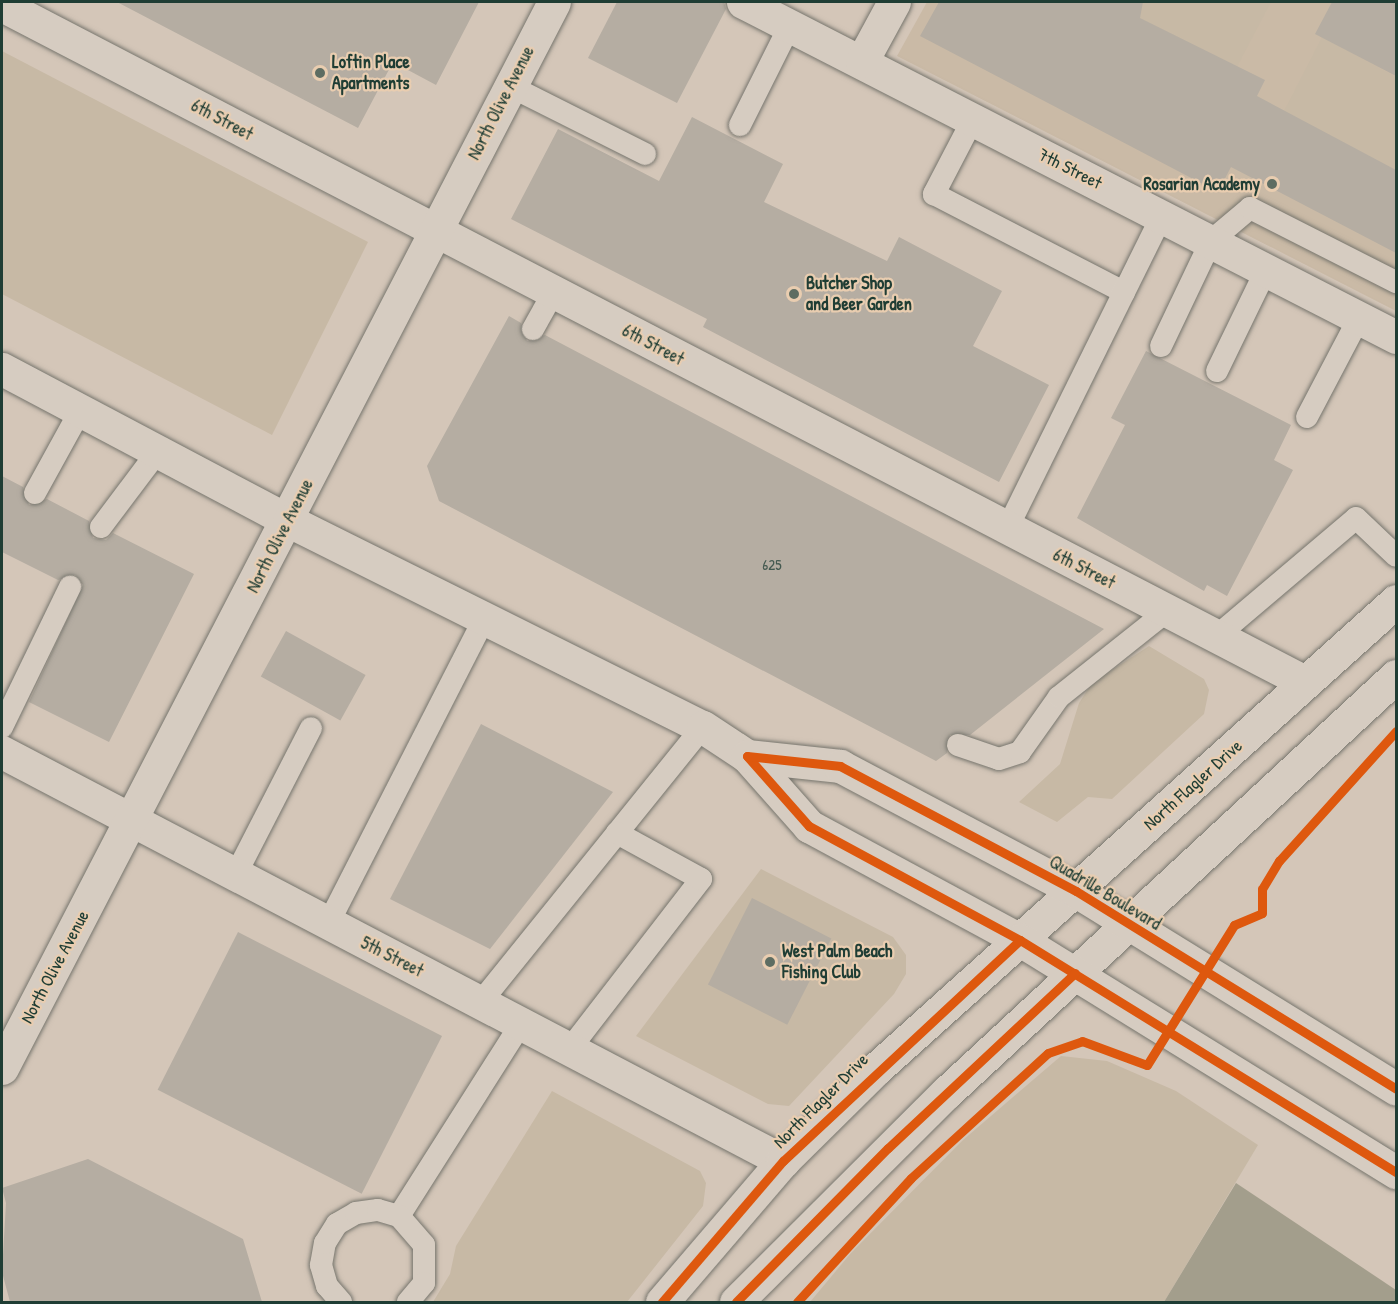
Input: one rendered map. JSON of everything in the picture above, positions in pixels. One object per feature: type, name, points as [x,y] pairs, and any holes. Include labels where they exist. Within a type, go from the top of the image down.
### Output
[{"type":"street","name":"North Olive Avenue","points":[[2,1068],[289,521],[554,2]]},
{"type":"street","name":"7th Street","points":[[743,2],[862,61],[1396,337]]},
{"type":"street","points":[[862,61],[894,2]]},
{"type":"street","name":"6th Street","points":[[2,6],[1007,530],[1305,682]]},
{"type":"street","points":[[2,369],[289,521],[703,728],[747,756],[808,826],[1020,940],[1396,1172]]},
{"type":"street","name":"North Flagler Drive","points":[[662,1302],[783,1161],[1020,940],[1396,601]]},
{"type":"street","points":[[736,1302],[888,1148],[1126,924],[1396,676]]},
{"type":"street","name":"5th Street","points":[[2,752],[130,822],[783,1161]]},
{"type":"street","name":"Quadrille Boulevard","points":[[747,756],[840,766],[1076,891],[1396,1089]]},
{"type":"lane","points":[[740,125],[790,25]]},
{"type":"lane","points":[[510,86],[645,154]]},
{"type":"lane","points":[[973,118],[934,194],[1124,292]]},
{"type":"lane","points":[[1161,346],[1211,241],[1250,208],[1396,282]]},
{"type":"lane","points":[[1007,530],[1162,216]]},
{"type":"lane","points":[[1217,371],[1266,270]]},
{"type":"lane","points":[[533,329],[553,293]]},
{"type":"lane","points":[[1307,417],[1359,318]]},
{"type":"lane","points":[[35,493],[80,411]]},
{"type":"lane","points":[[101,527],[158,452]]},
{"type":"lane","points":[[1217,636],[1356,518],[1396,556]]},
{"type":"lane","points":[[2,727],[70,586]]},
{"type":"lane","points":[[958,745],[999,759],[1020,752],[1059,696],[1167,611]]},
{"type":"lane","points":[[328,924],[484,619]]},
{"type":"lane","points":[[235,876],[311,728]]},
{"type":"lane","points":[[480,1003],[703,728]]},
{"type":"lane","points":[[569,1050],[701,879],[617,833]]},
{"type":"lane","points":[[399,1216],[521,1024]]},
{"type":"lane","points":[[341,1302],[327,1286],[321,1265],[325,1243],[337,1224],[356,1212],[378,1210],[399,1216],[415,1228],[428,1264],[423,1283],[408,1302]]},
{"type":"shaded area","name":"Rosarian Academy","points":[[927,2],[1396,2],[1396,311],[897,56]]},
{"type":"shaded area","points":[[1143,2],[1271,2],[1237,67],[1140,18]]},
{"type":"shaded area","points":[[1322,37],[1396,77],[1396,170],[1284,111]]},
{"type":"shaded area","points":[[2,51],[368,242],[272,435],[2,294]]},
{"type":"shaded area","points":[[1149,646],[1204,679],[1209,690],[1204,714],[1112,799],[1088,797],[1057,822],[1019,802],[1060,764],[1079,703],[1092,683]]},
{"type":"shaded area","points":[[761,869],[893,937],[906,955],[906,974],[894,994],[789,1106],[768,1104],[636,1036]]},
{"type":"shaded area","points":[[1061,1056],[1107,1061],[1176,1091],[1258,1145],[1164,1302],[810,1302],[851,1253],[963,1140]]},
{"type":"shaded area","points":[[552,1091],[700,1171],[706,1183],[703,1206],[627,1302],[433,1302],[450,1274],[456,1246]]},
{"type":"shaded area","points":[[1236,1183],[1396,1290],[1396,1302],[1164,1302]]},
{"type":"building","name":"Loftin Place Apartments","points":[[117,2],[479,2],[436,85],[393,62],[358,128]]},
{"type":"building","points":[[617,2],[724,2],[726,9],[677,103],[588,58]]},
{"type":"building","points":[[939,2],[1143,2],[1140,18],[1265,80],[1257,96],[1396,170],[1396,253],[1231,167],[1218,192],[920,36]]},
{"type":"building","points":[[1332,2],[1396,2],[1396,76],[1315,34]]},
{"type":"building","points":[[692,117],[783,164],[764,202],[887,261],[899,237],[1002,291],[973,346],[1049,385],[999,482],[703,327],[707,319],[511,219],[558,129],[659,181]]},
{"type":"building","points":[[509,316],[521,323],[527,341],[545,335],[1104,629],[970,735],[950,735],[947,753],[936,761],[439,501],[427,466]]},
{"type":"building","points":[[1146,351],[1291,425],[1274,460],[1293,470],[1227,596],[1207,585],[1204,591],[1077,518],[1125,425],[1111,418]]},
{"type":"building","points":[[2,476],[23,487],[29,505],[47,499],[89,521],[93,538],[106,540],[113,533],[194,574],[109,742],[29,702],[83,585],[75,575],[58,580],[2,552]]},
{"type":"building","points":[[286,631],[366,675],[340,721],[261,676]]},
{"type":"building","points":[[481,724],[613,792],[490,949],[390,899]]},
{"type":"building","name":"West Palm Beach Fishing Club","points":[[752,898],[831,938],[787,1025],[708,984]]},
{"type":"building","points":[[238,932],[442,1036],[362,1194],[158,1090]]},
{"type":"building","points":[[88,1159],[243,1239],[262,1302],[10,1302],[2,1272],[6,1203],[2,1188]]},
{"type":"cycle path","points":[[797,1302],[911,1178],[1048,1053],[1082,1041],[1147,1065],[1234,925],[1262,913],[1262,889],[1279,861],[1396,731]]},
{"type":"cycle path","points":[[747,756],[809,826],[1020,940],[1396,1172]]},
{"type":"cycle path","points":[[747,756],[840,766],[1076,891],[1396,1089]]},
{"type":"cycle path","points":[[662,1302],[783,1161],[1020,940]]},
{"type":"cycle path","points":[[736,1302],[888,1148],[1075,973]]},
{"type":"place","name":"Loftin Place Apartments","points":[[320,73]]},
{"type":"place","name":"Rosarian Academy","points":[[1272,184]]},
{"type":"place","name":"Butcher Shop and Beer Garden","points":[[794,294]]},
{"type":"place","name":"West Palm Beach Fishing Club","points":[[770,962]]}]
